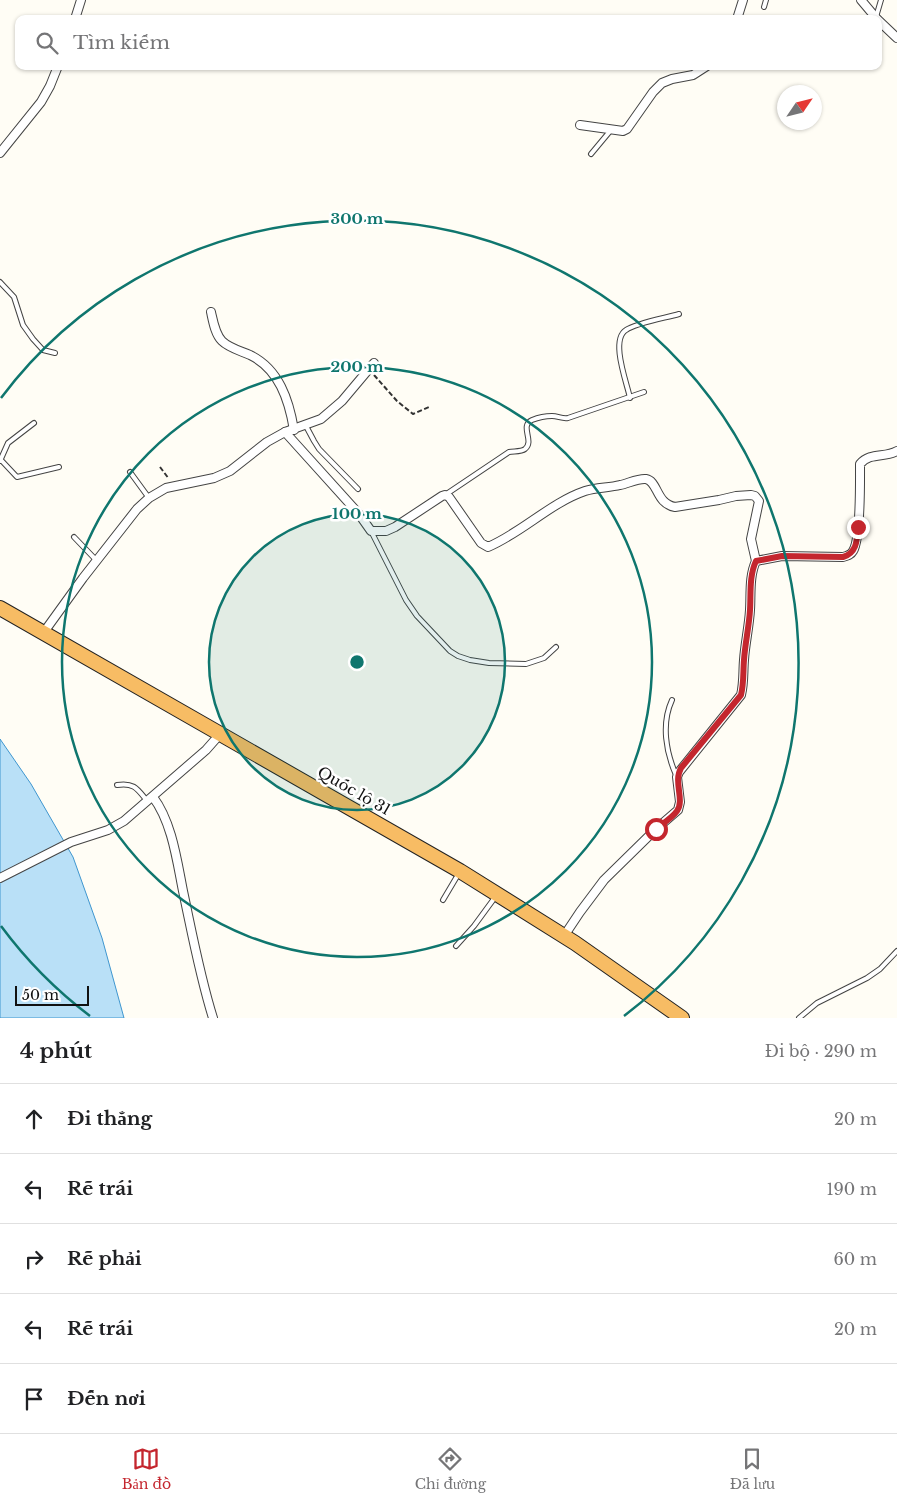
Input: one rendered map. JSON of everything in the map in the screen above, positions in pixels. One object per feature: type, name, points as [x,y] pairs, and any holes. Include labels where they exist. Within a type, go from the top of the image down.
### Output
[{"type":"highway","name":"Quốc lộ 31","points":[[0,608],[221,733],[498,894],[564,936],[672,1016]]},
{"type":"street","points":[[76,15],[81,0]]},
{"type":"street","points":[[738,15],[743,0]]},
{"type":"street","points":[[861,0],[874,15]]},
{"type":"street","points":[[882,24],[897,38]]},
{"type":"street","points":[[0,153],[41,102],[56,70]]},
{"type":"street","points":[[580,124],[620,132],[627,129],[653,92],[662,84],[672,79],[693,75],[701,70]]},
{"type":"street","points":[[211,312],[217,333],[223,342],[252,356],[272,371],[285,393],[291,410],[294,430]]},
{"type":"street","points":[[44,632],[137,509],[149,498],[166,488],[214,478],[230,471],[267,442],[285,432],[321,419],[342,401],[372,366]]},
{"type":"street","points":[[285,432],[359,514],[371,532],[395,527],[445,495],[449,497],[481,543],[488,546],[503,540],[563,501],[586,491],[642,479],[650,481],[668,506],[675,507],[752,495],[759,501],[751,539],[756,561],[753,567],[751,583],[750,613],[743,663],[744,685],[741,695],[681,768],[677,777],[680,802],[678,810],[604,880],[564,936]]},
{"type":"street","points":[[756,561],[782,556],[843,557],[850,555],[854,551],[857,539],[860,464],[868,457],[888,455],[897,451]]},
{"type":"street","points":[[0,878],[71,842],[108,830],[124,822],[206,750],[221,733]]},
{"type":"street","points":[[150,800],[164,813],[213,1018]]},
{"type":"lane","points":[[764,7],[766,0]]},
{"type":"lane","points":[[878,15],[881,0]]},
{"type":"lane","points":[[591,154],[611,130]]},
{"type":"lane","points":[[0,282],[14,297],[24,325],[33,339],[43,350],[54,353]]},
{"type":"lane","points":[[630,398],[618,350],[622,333],[633,327],[678,314]]},
{"type":"lane","points":[[445,495],[510,452],[526,448],[529,439],[526,431],[527,426],[532,420],[554,416],[564,419],[568,418],[644,392]]},
{"type":"lane","points":[[34,423],[8,443],[0,461],[17,477],[58,467]]},
{"type":"lane","points":[[306,426],[319,449],[358,489]]},
{"type":"lane","points":[[130,472],[149,498]]},
{"type":"lane","points":[[371,532],[406,600],[417,616],[450,651],[458,656],[489,663],[526,664],[544,658],[556,647]]},
{"type":"lane","points":[[74,537],[97,561]]},
{"type":"lane","points":[[672,700],[667,716],[667,744],[670,761],[677,777]]},
{"type":"lane","points":[[117,785],[131,785],[150,800]]},
{"type":"lane","points":[[443,900],[460,871]]},
{"type":"lane","points":[[456,946],[498,894]]},
{"type":"lane","points":[[799,1018],[817,1003],[867,978],[880,969],[897,951]]},
{"type":"path","points":[[372,366],[397,401],[413,414],[429,407]]},
{"type":"path","points":[[160,467],[169,478],[166,488]]},
{"type":"water","points":[[0,739],[31,784],[73,857],[102,938],[124,1018],[0,1018]]},
{"type":"route","points":[[656,829],[678,810],[680,802],[677,777],[681,768],[741,695],[744,685],[743,663],[750,613],[751,583],[753,567],[756,561],[782,556],[843,557],[850,555],[854,551],[858,527]]}]
